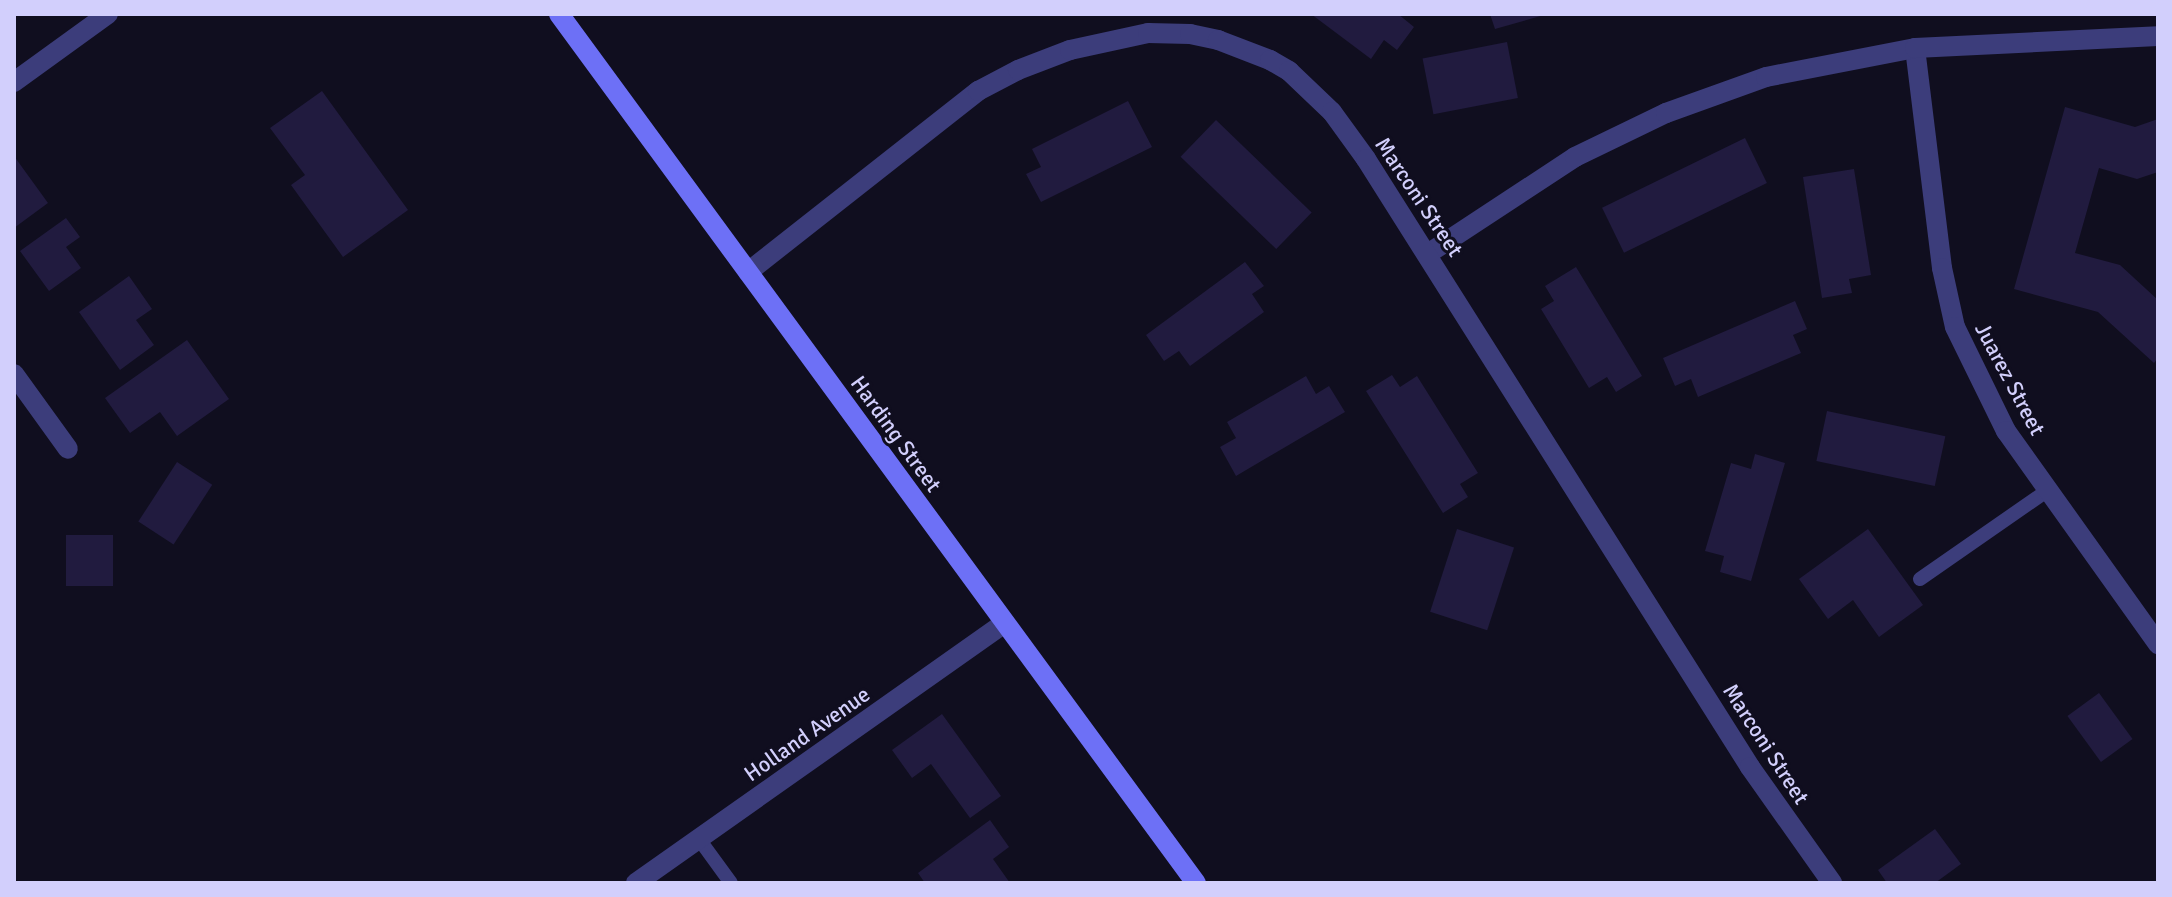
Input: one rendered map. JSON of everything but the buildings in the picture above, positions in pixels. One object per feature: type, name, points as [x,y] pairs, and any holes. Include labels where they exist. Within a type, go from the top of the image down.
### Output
[{"type":"street","points":[[14,82],[108,14]]},
{"type":"street","name":"Harding Street","points":[[559,14],[1196,883]]},
{"type":"street","name":"Marconi Street","points":[[748,272],[978,91],[1070,50],[1148,33],[1190,34],[1240,47],[1289,71],[1332,112],[1429,253],[1750,767],[1832,883]]},
{"type":"street","points":[[1429,253],[1575,157],[1666,113],[1766,77],[1915,48],[2158,36]]},
{"type":"street","name":"Juarez Street","points":[[1915,48],[1942,268],[1955,327],[2006,431],[2158,644]]},
{"type":"street","points":[[14,374],[68,449]]},
{"type":"street","name":"Holland Avenue","points":[[636,883],[1005,623]]},
{"type":"lane","points":[[1920,579],[2048,490]]},
{"type":"lane","points":[[699,839],[731,883]]}]
